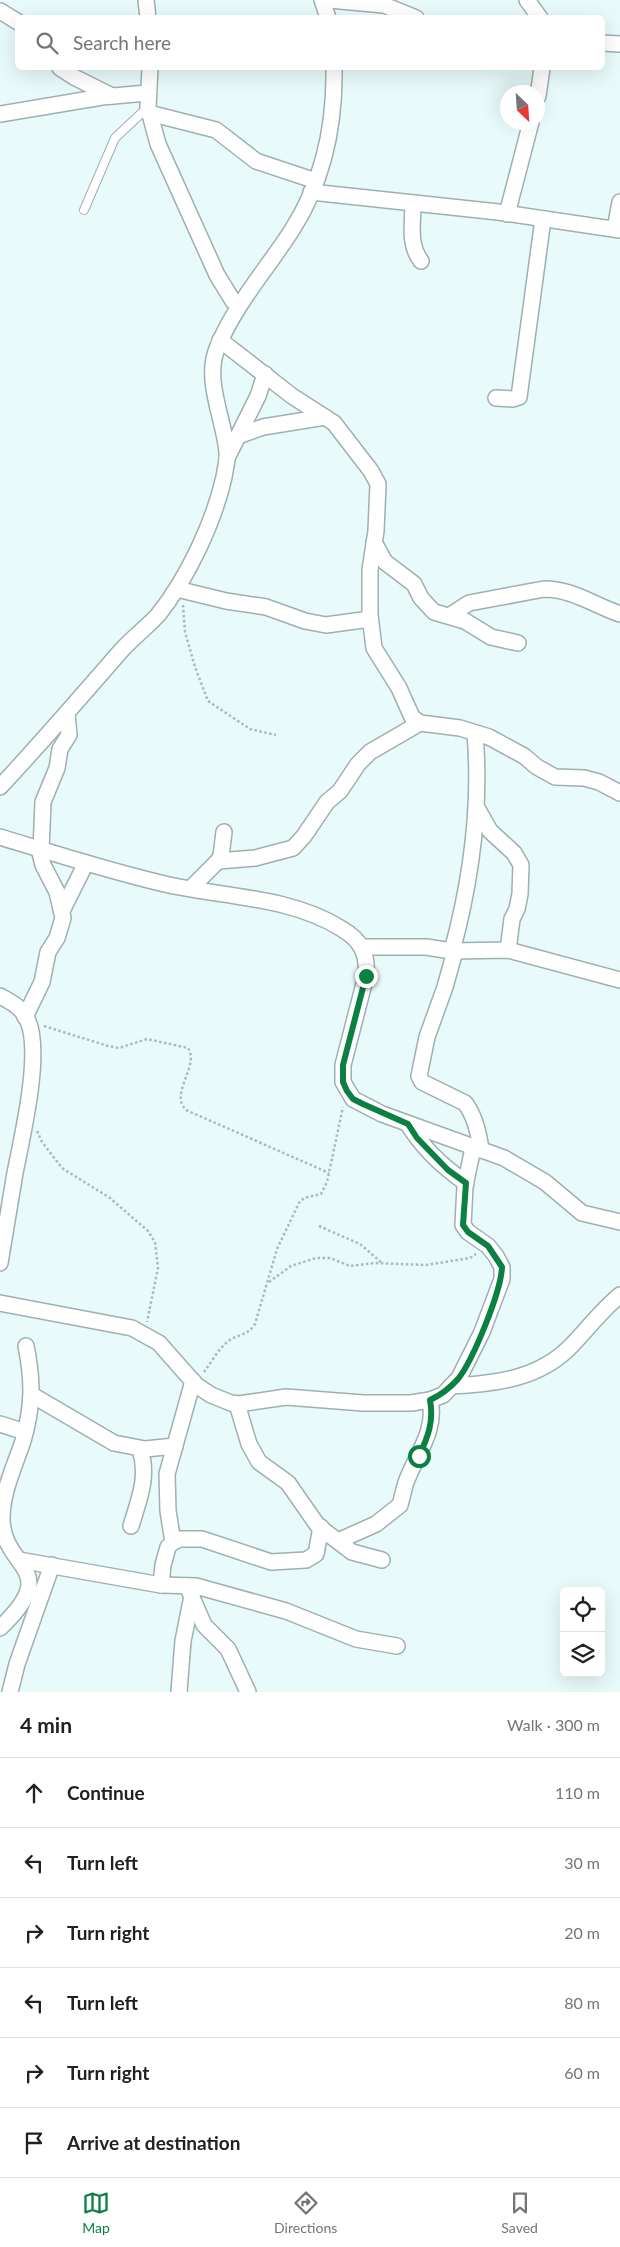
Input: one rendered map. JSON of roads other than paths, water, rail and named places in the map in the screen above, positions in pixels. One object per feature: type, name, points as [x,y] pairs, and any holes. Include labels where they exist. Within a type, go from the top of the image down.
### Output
[{"type":"street","points":[[146,0],[148,15]]},
{"type":"street","points":[[322,0],[327,15]]},
{"type":"street","points":[[329,0],[384,5],[409,15]]},
{"type":"street","points":[[528,0],[538,15]]},
{"type":"street","points":[[0,11],[15,20]]},
{"type":"street","points":[[605,43],[620,44]]},
{"type":"street","points":[[63,70],[112,96],[148,104],[216,130],[256,161],[314,186],[412,203],[618,230],[620,202]]},
{"type":"street","points":[[150,70],[148,104],[158,144],[217,275],[232,301],[239,306]]},
{"type":"street","points":[[227,459],[222,422],[212,379],[216,349],[239,306],[293,229],[314,186],[332,127],[334,70]]},
{"type":"street","points":[[540,85],[542,70]]},
{"type":"street","points":[[0,114],[112,96]]},
{"type":"street","points":[[507,214],[529,130]]},
{"type":"street","points":[[412,203],[413,240],[416,254],[422,261]]},
{"type":"street","points":[[496,398],[514,399],[519,397],[543,219]]},
{"type":"street","points":[[220,340],[292,396],[325,417],[350,442],[378,484],[370,570],[370,619],[374,648],[399,688],[412,717],[420,723],[460,728],[489,737],[524,756],[546,774],[555,777],[592,780],[620,793]]},
{"type":"street","points":[[0,787],[124,648],[181,590],[218,500],[227,459],[258,396],[265,374]]},
{"type":"street","points":[[238,436],[263,426],[325,417]]},
{"type":"street","points":[[374,542],[385,562],[414,584],[427,606],[434,612],[465,621],[491,637],[518,643]]},
{"type":"street","points":[[449,616],[469,603],[544,588],[582,596],[620,614]]},
{"type":"street","points":[[181,590],[266,607],[305,621],[326,625],[370,619]]},
{"type":"street","points":[[27,1019],[42,982],[48,952],[63,923],[63,910],[57,892],[43,865],[40,849],[43,802],[57,768],[60,749],[68,735],[67,714]]},
{"type":"street","points":[[218,861],[255,858],[293,848],[304,836],[327,802],[340,791],[358,764],[386,742],[420,723]]},
{"type":"street","points":[[0,1303],[132,1328],[145,1334],[167,1350],[194,1382],[211,1395],[237,1404],[286,1397],[363,1403],[430,1400],[443,1395],[458,1378],[482,1332],[502,1279],[502,1267],[488,1246],[468,1232],[463,1225],[466,1183],[477,1149],[474,1120],[469,1108],[464,1103],[422,1082],[419,1076],[427,1037],[445,987],[460,922],[477,808],[475,733]]},
{"type":"street","points":[[477,808],[490,831],[514,853],[521,866],[520,894],[517,909],[512,919],[508,950]]},
{"type":"street","points":[[191,888],[221,856],[224,832]]},
{"type":"street","points":[[0,837],[170,885],[294,908],[342,929],[363,947],[367,962],[366,976],[343,1065],[343,1082],[353,1099],[408,1124],[504,1158],[527,1170],[582,1212],[620,1222]]},
{"type":"street","points":[[63,910],[86,862]]},
{"type":"street","points":[[363,947],[426,947],[454,951],[478,949],[508,950],[620,980]]},
{"type":"street","points":[[0,996],[20,1009],[27,1019],[32,1039],[31,1078],[26,1116],[0,1263]]},
{"type":"street","points":[[408,1124],[417,1138],[448,1170],[466,1183]]},
{"type":"street","points":[[451,1386],[506,1382],[535,1371],[557,1359],[620,1295]]},
{"type":"street","points":[[0,1628],[29,1590],[30,1582],[2,1532],[4,1500],[26,1427],[32,1396],[26,1346]]},
{"type":"street","points":[[173,1542],[168,1511],[167,1474],[194,1382]]},
{"type":"street","points":[[32,1396],[114,1443],[140,1449],[175,1446]]},
{"type":"street","points":[[338,1541],[376,1524],[400,1505],[404,1486],[428,1437],[433,1414],[430,1400]]},
{"type":"street","points":[[237,1404],[249,1444],[259,1462],[288,1483],[320,1527],[352,1552],[382,1560]]},
{"type":"street","points":[[0,1424],[26,1427],[58,1411]]},
{"type":"street","points":[[130,1526],[144,1483],[144,1462],[140,1449]]},
{"type":"street","points":[[144,1483],[168,1485]]},
{"type":"street","points":[[161,1585],[163,1565],[168,1547],[173,1542],[188,1538],[202,1539],[245,1552],[263,1561],[306,1560],[316,1554],[320,1527]]},
{"type":"street","points":[[19,1560],[189,1591],[206,1589],[286,1611],[356,1639],[397,1646]]},
{"type":"street","points":[[10,1692],[19,1656],[52,1565]]},
{"type":"street","points":[[179,1692],[189,1591]]},
{"type":"street","points":[[189,1591],[204,1625],[228,1649],[248,1692]]},
{"type":"lane","points":[[84,210],[115,138],[148,104]]}]
